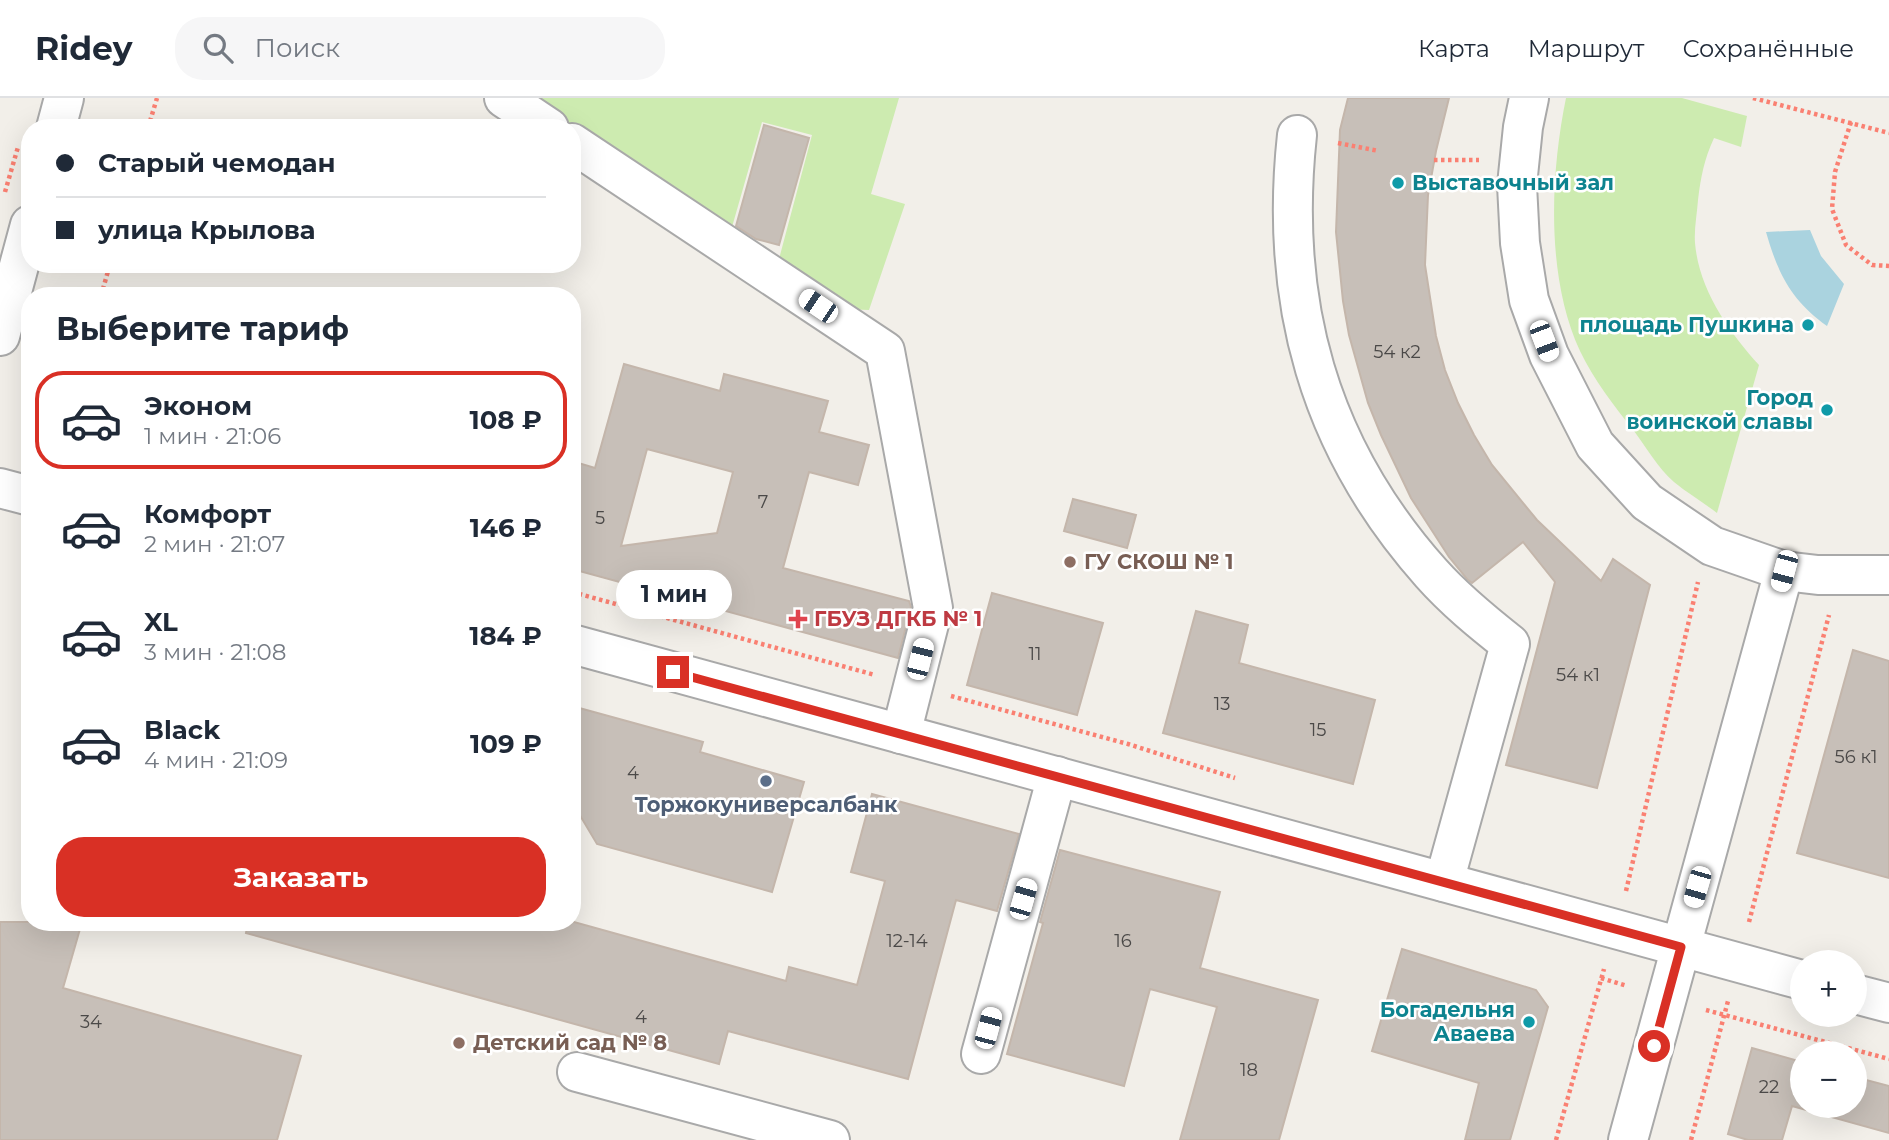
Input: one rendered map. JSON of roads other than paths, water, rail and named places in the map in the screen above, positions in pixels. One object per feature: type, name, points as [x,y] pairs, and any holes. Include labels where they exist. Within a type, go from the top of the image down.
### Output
[{"type":"street","points":[[48,119],[64,98]]},
{"type":"street","points":[[505,98],[536,119]]},
{"type":"street","points":[[1529,98],[1517,185],[1520,243],[1529,300],[1549,355],[1595,445],[1647,502],[1712,546],[1784,571],[1818,575],[1889,575]]},
{"type":"street","points":[[1297,135],[1292,188],[1294,263],[1308,347],[1324,397],[1357,468],[1399,535],[1432,575],[1510,644],[1444,882]]},
{"type":"street","points":[[581,149],[885,351],[933,608],[901,734]]},
{"type":"street","points":[[0,336],[21,258]]},
{"type":"street","points":[[0,488],[21,494]]},
{"type":"street","points":[[1628,1140],[1784,571]]},
{"type":"street","points":[[581,646],[1790,976]]},
{"type":"street","points":[[981,1054],[1057,776]]},
{"type":"street","points":[[577,1072],[830,1140]]},
{"type":"water","points":[[1810,230],[1821,256],[1844,284],[1827,326],[1804,306],[1787,285],[1766,232]]},
{"type":"place","name":"Выставочный зал","points":[[1398,183]]},
{"type":"place","name":"площадь Пушкина","points":[[1808,325]]},
{"type":"place","name":"Город воинской славы","points":[[1827,410]]},
{"type":"place","name":"ГУ СКОШ № 1","points":[[1070,562]]},
{"type":"place","name":"ГБУЗ ДГКБ № 1","points":[[798,619]]},
{"type":"place","name":"Торжокуниверсалбанк","points":[[766,781]]},
{"type":"place","name":"Богадельня Аваева","points":[[1529,1022]]},
{"type":"place","name":"Детский сад № 8","points":[[459,1043]]}]
